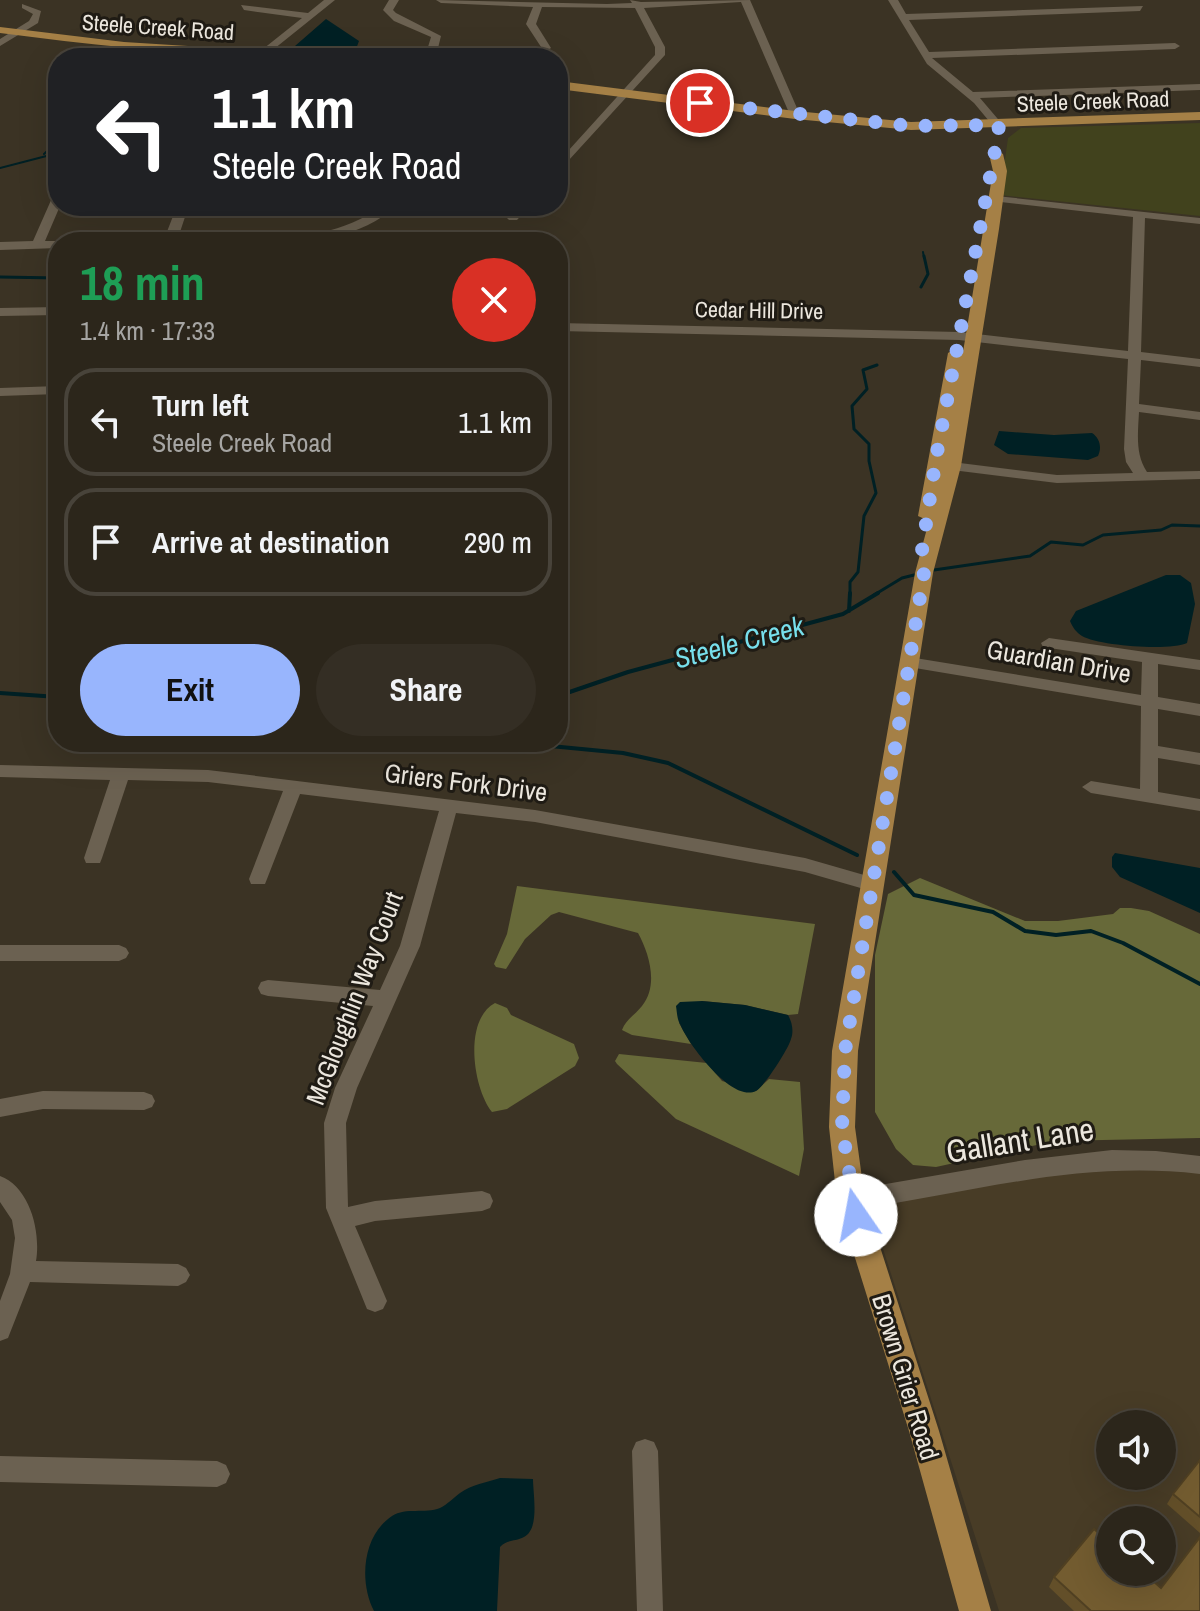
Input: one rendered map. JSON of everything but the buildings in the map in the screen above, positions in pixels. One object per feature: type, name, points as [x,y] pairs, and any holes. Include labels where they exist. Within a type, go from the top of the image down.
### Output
[{"type":"main road","name":"Steele Creek Road","points":[[0,30],[154,48]]},
{"type":"main road","name":"Steele Creek Road","points":[[568,86],[795,115],[911,126],[1200,116]]},
{"type":"main road","name":"Brown Grier Road","points":[[975,1611],[924,1431],[851,1200],[842,1127],[842,1100],[845,1051],[924,573],[952,466],[966,337],[998,125]]},
{"type":"main road","name":"Brown Grier Road","points":[[924,573],[921,557],[949,391],[966,337],[996,199],[1000,171],[996,154]]},
{"type":"main road","points":[[949,391],[954,405],[945,455],[952,466]]},
{"type":"street","points":[[270,48],[330,0]]},
{"type":"street","points":[[394,0],[388,10],[392,15],[423,27],[436,36],[433,48]]},
{"type":"street","points":[[441,0],[538,5],[738,0]]},
{"type":"street","points":[[745,0],[795,115]]},
{"type":"street","points":[[893,0],[930,62],[971,95],[998,125]]},
{"type":"street","points":[[568,157],[660,55],[660,47],[636,3]]},
{"type":"street","points":[[538,5],[531,24],[546,48]]},
{"type":"street","points":[[0,43],[33,23],[38,13],[25,6]]},
{"type":"street","points":[[244,7],[311,16]]},
{"type":"street","points":[[903,17],[1140,8]]},
{"type":"street","points":[[926,55],[1175,46]]},
{"type":"street","points":[[971,95],[1200,87]]},
{"type":"street","points":[[996,199],[1200,221]]},
{"type":"street","points":[[1139,214],[1132,455],[1143,477]]},
{"type":"street","points":[[37,245],[50,216]]},
{"type":"street","points":[[339,232],[370,223],[378,216]]},
{"type":"street","points":[[0,246],[48,244]]},
{"type":"street","points":[[0,312],[48,311]]},
{"type":"street","points":[[650,311],[650,329]]},
{"type":"street","points":[[766,313],[766,332]]},
{"type":"street","points":[[881,316],[885,335]]},
{"type":"street","name":"Cedar Hill Drive","points":[[568,327],[966,337],[1200,363]]},
{"type":"street","points":[[0,392],[48,390]]},
{"type":"street","points":[[1134,407],[1200,416]]},
{"type":"street","points":[[952,466],[1057,479],[1200,475]]},
{"type":"street","points":[[1049,643],[1200,665]]},
{"type":"street","points":[[1149,797],[1150,658]]},
{"type":"street","name":"Guardian Drive","points":[[909,662],[1200,710]]},
{"type":"street","points":[[1150,751],[1200,759]]},
{"type":"street","name":"Griers Fork Drive","points":[[0,771],[208,776],[449,807],[610,828],[805,865],[871,884]]},
{"type":"street","points":[[93,858],[121,774]]},
{"type":"street","points":[[258,879],[294,787]]},
{"type":"street","points":[[1091,787],[1200,805]]},
{"type":"street","name":"McGloughlin Way Court","points":[[375,1301],[341,1219],[334,1192],[337,1109],[410,946],[449,807]]},
{"type":"street","points":[[0,953],[119,953]]},
{"type":"street","points":[[268,988],[386,999]]},
{"type":"street","points":[[0,1108],[53,1099],[144,1101]]},
{"type":"street","name":"Gallant Lane","points":[[851,1200],[1096,1159],[1162,1159],[1200,1165]]},
{"type":"street","points":[[0,1186],[16,1204],[24,1221],[28,1249],[0,1330]]},
{"type":"street","points":[[341,1219],[375,1211],[482,1201]]},
{"type":"street","points":[[22,1271],[178,1275]]},
{"type":"street","points":[[645,1451],[650,1611]]},
{"type":"street","points":[[0,1469],[217,1474]]},
{"type":"shaded area","points":[[1200,123],[1200,216],[1000,195],[1008,138],[1021,128]]},
{"type":"shaded area","points":[[1051,1169],[1200,1171],[1200,1611],[999,1611],[869,1205]]},
{"type":"green space","points":[[920,878],[1025,921],[1058,921],[1113,914],[1120,908],[1131,908],[1149,911],[1200,934],[1200,1138],[1055,1141],[936,1167],[913,1165],[896,1149],[875,1112],[875,955],[888,894]]},
{"type":"green space","points":[[517,886],[815,924],[798,1014],[702,1001],[679,1023],[691,1044],[632,1035],[622,1030],[647,998],[651,979],[649,959],[638,933],[559,912],[551,915],[525,939],[506,969],[496,967],[494,964],[507,934]]},
{"type":"green space","points":[[495,1003],[507,1008],[511,1015],[574,1044],[579,1058],[575,1066],[507,1109],[492,1112],[480,1087],[474,1055],[478,1024]]},
{"type":"green space","points":[[619,1054],[707,1063],[722,1081],[756,1091],[769,1079],[800,1082],[804,1149],[799,1176],[676,1119],[617,1064],[615,1061]]},
{"type":"water","points":[[326,19],[359,41],[356,48],[295,46]]},
{"type":"water","points":[[999,431],[1054,435],[1092,433],[1098,440],[1100,450],[1098,456],[1088,460],[1008,454],[994,445]]},
{"type":"water","points":[[1166,575],[1180,575],[1191,583],[1195,604],[1187,643],[1166,647],[1118,645],[1091,640],[1072,626],[1070,621],[1076,611]]},
{"type":"water","points":[[1115,853],[1200,868],[1200,913],[1120,877],[1112,867]]},
{"type":"water","points":[[680,1002],[745,1005],[788,1015],[792,1030],[789,1044],[756,1091],[746,1092],[724,1080],[701,1057],[685,1033],[678,1020],[676,1006]]},
{"type":"water","points":[[500,1478],[533,1479],[534,1519],[529,1533],[500,1547],[497,1611],[374,1611],[366,1587],[366,1560],[374,1535],[382,1525],[397,1513],[440,1508],[469,1488]]},
{"type":"waterway","points":[[44,154],[48,150]]},
{"type":"waterway","points":[[0,168],[48,156]]},
{"type":"waterway","points":[[923,252],[924,258]]},
{"type":"waterway","points":[[921,287],[928,274],[924,256]]},
{"type":"waterway","points":[[0,277],[48,278]]},
{"type":"waterway","points":[[850,593],[850,582],[858,572],[864,516],[876,493],[869,461],[869,444],[854,429],[852,406],[867,389],[863,370],[877,365]]},
{"type":"waterway","name":"Steele Creek","points":[[934,570],[1030,556],[1051,542],[1083,545],[1103,535],[1161,530],[1172,525],[1200,526]]},
{"type":"waterway","name":"Steele Creek","points":[[874,595],[902,578],[914,575]]},
{"type":"waterway","points":[[849,610],[850,593]]},
{"type":"waterway","name":"Steele Creek","points":[[849,610],[878,593]]},
{"type":"waterway","name":"Steele Creek","points":[[568,693],[628,672],[849,610]]},
{"type":"waterway","name":"Steele Creek","points":[[0,693],[48,696]]},
{"type":"waterway","points":[[568,748],[623,753],[668,763],[857,855]]},
{"type":"waterway","points":[[894,872],[914,895],[993,912],[1025,931],[1056,935],[1091,931],[1123,943],[1200,984]]},
{"type":"route","points":[[700,103],[911,126],[998,125],[999,130],[936,458],[921,557],[924,573],[845,1051],[842,1127],[856,1215]]}]
